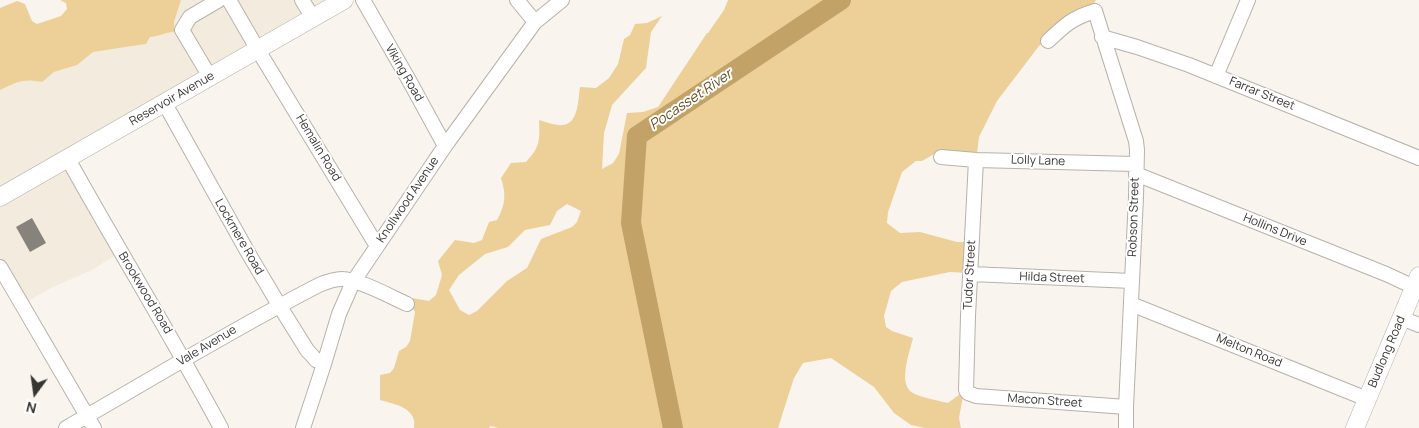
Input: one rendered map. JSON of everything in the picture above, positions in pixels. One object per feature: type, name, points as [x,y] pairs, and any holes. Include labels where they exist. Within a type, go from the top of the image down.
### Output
[{"type":"main road","name":"Reservoir Avenue","points":[[0,197],[344,0]]},
{"type":"main road","name":"Budlong Road","points":[[1355,428],[1417,282]]},
{"type":"street","points":[[210,77],[182,30],[190,17],[219,0]]},
{"type":"street","name":"Hemalin Road","points":[[230,0],[258,50],[377,246]]},
{"type":"street","points":[[302,0],[313,18]]},
{"type":"street","name":"Viking Road","points":[[363,0],[445,146]]},
{"type":"street","points":[[517,0],[535,22]]},
{"type":"street","name":"Knollwood Avenue","points":[[303,428],[339,314],[377,246],[445,146],[535,22],[562,0]]},
{"type":"street","points":[[1216,76],[1248,0]]},
{"type":"street","points":[[1048,42],[1078,16],[1097,6]]},
{"type":"street","name":"Robson Street","points":[[1097,6],[1102,37],[1137,150],[1126,428]]},
{"type":"street","name":"Farrar Street","points":[[1102,37],[1137,47],[1216,76],[1419,158]]},
{"type":"street","name":"Lockmere Road","points":[[164,102],[279,305],[307,350],[316,360],[324,364]]},
{"type":"street","name":"Lolly Lane","points":[[941,157],[1136,169]]},
{"type":"street","name":"Brookwood Road","points":[[68,159],[222,428]]},
{"type":"street","name":"Tudor Street","points":[[966,390],[976,160]]},
{"type":"street","name":"Hollins Drive","points":[[1136,169],[1386,274],[1417,282]]},
{"type":"street","points":[[0,266],[94,428]]},
{"type":"street","name":"Hilda Street","points":[[971,274],[1132,281]]},
{"type":"street","name":"Vale Avenue","points":[[66,428],[279,305],[319,284],[343,279],[357,283]]},
{"type":"street","points":[[357,283],[407,304]]},
{"type":"street","name":"Melton Road","points":[[1131,304],[1367,399]]},
{"type":"street","points":[[1401,318],[1419,325]]},
{"type":"street","name":"Macon Street","points":[[966,390],[968,393],[976,396],[1126,407]]},
{"type":"shaded area","points":[[60,0],[181,0],[174,22],[174,32],[150,37],[146,44],[93,52],[77,65],[54,72],[42,82],[20,81],[0,90],[0,8],[17,1],[25,4],[32,21],[37,24],[61,16],[67,9],[66,3]]},
{"type":"shaded area","points":[[181,0],[338,0],[71,157],[119,253],[92,270],[51,288],[23,304],[0,267],[0,90],[29,79],[42,81],[54,72],[77,65],[92,52],[146,44],[150,37],[174,32],[174,22]]},
{"type":"shaded area","points":[[728,0],[1096,0],[1093,5],[1061,25],[1039,46],[997,101],[979,137],[977,154],[936,153],[922,161],[916,161],[902,172],[888,212],[887,223],[900,233],[920,232],[957,242],[970,242],[970,273],[950,272],[902,282],[891,291],[884,316],[886,327],[913,338],[907,359],[905,376],[908,389],[921,396],[948,403],[964,391],[959,418],[961,428],[925,428],[911,425],[894,413],[874,387],[831,358],[803,363],[794,378],[778,428],[498,428],[491,426],[489,428],[414,428],[414,421],[409,411],[398,405],[380,400],[380,375],[390,373],[394,368],[399,351],[406,347],[410,341],[415,312],[406,297],[429,301],[436,295],[442,275],[438,261],[455,240],[474,243],[482,240],[489,222],[497,220],[504,199],[501,178],[511,163],[526,162],[534,152],[539,138],[539,120],[563,125],[572,120],[577,110],[580,87],[596,88],[609,78],[618,64],[624,39],[630,35],[635,24],[647,23],[662,16],[651,32],[646,68],[612,105],[604,133],[602,169],[613,163],[619,154],[627,113],[643,112],[658,107],[724,10]],"holes":[[[567,204],[581,211],[577,222],[572,227],[541,239],[527,268],[507,281],[477,311],[469,315],[460,310],[449,290],[459,275],[485,254],[508,247],[525,230],[550,225],[557,211]]]},
{"type":"building","points":[[32,218],[46,243],[30,252],[16,227]]},
{"type":"waterway","name":"Pocasset River","points":[[673,428],[631,223],[637,136],[841,0]]}]
